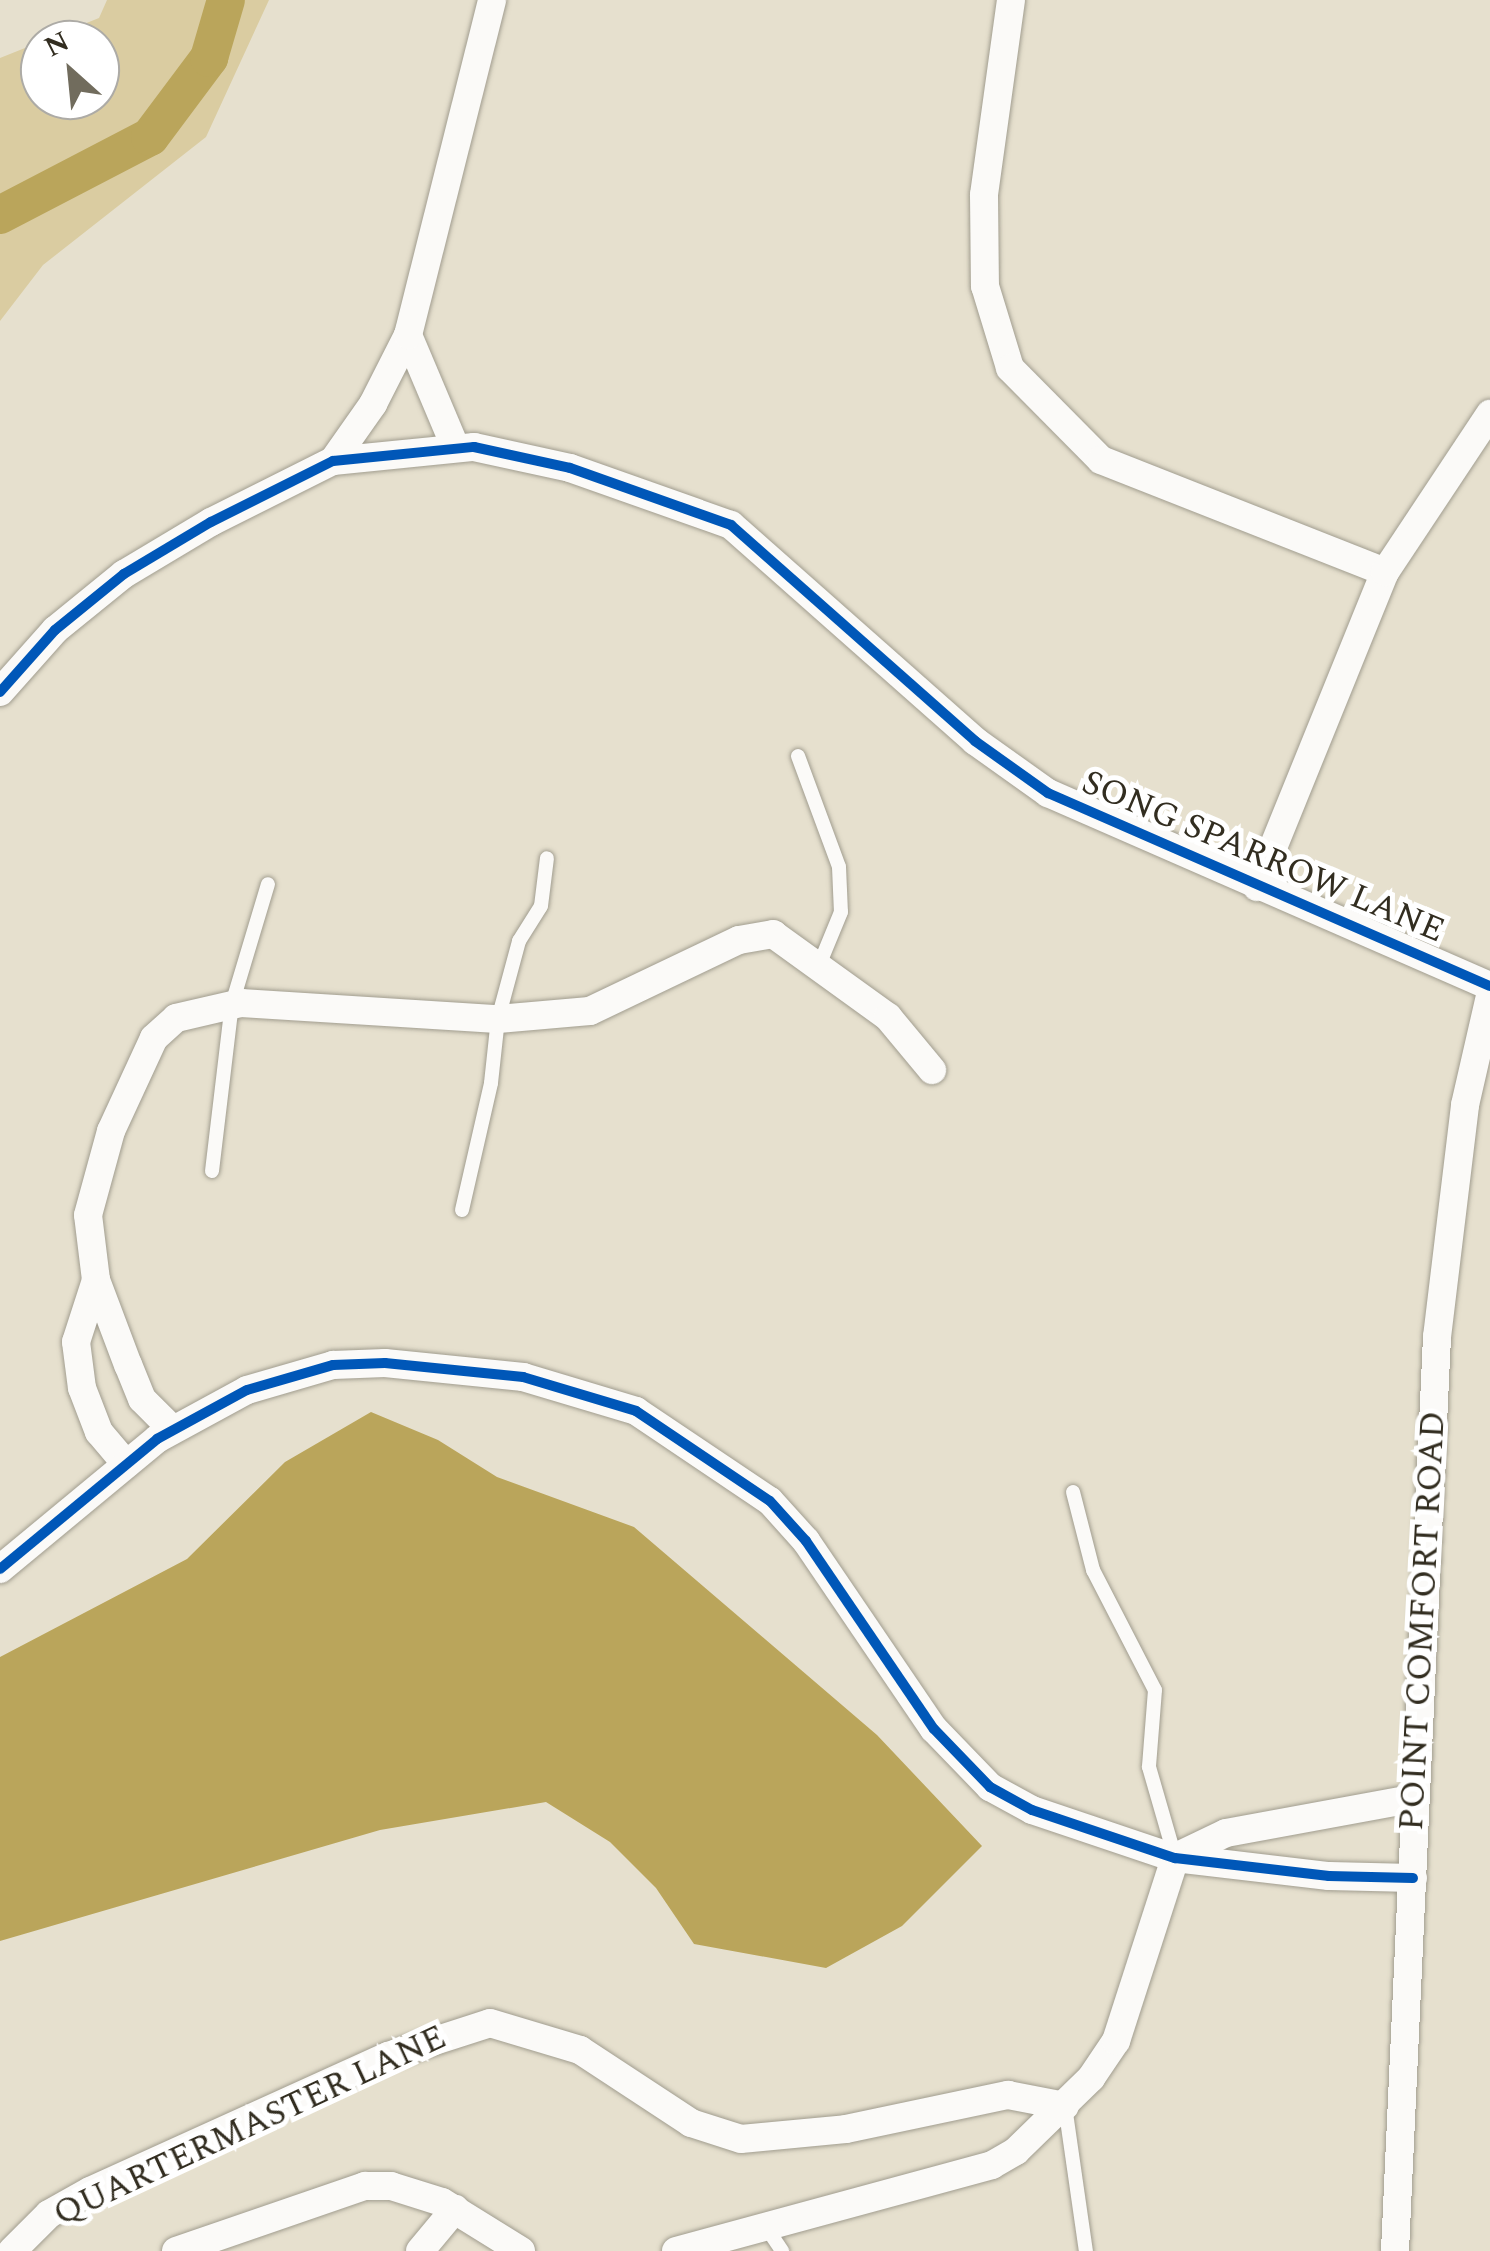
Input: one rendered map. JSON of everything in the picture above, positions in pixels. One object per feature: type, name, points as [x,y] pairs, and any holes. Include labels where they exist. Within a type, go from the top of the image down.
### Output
[{"type":"street","points":[[333,461],[373,404],[408,334],[492,0]]},
{"type":"street","points":[[1011,0],[984,195],[985,286],[1010,368],[1101,460],[1385,572]]},
{"type":"street","points":[[408,334],[455,446]]},
{"type":"street","points":[[1258,887],[1385,572],[1490,414]]},
{"type":"street","name":"SONG SPARROW LANE","points":[[0,692],[56,630],[124,574],[333,461],[455,446],[570,468],[730,525],[974,741],[1048,792],[1490,986]]},
{"type":"street","points":[[172,1429],[142,1399],[96,1280],[88,1214],[111,1131],[154,1038],[176,1018],[232,1004],[498,1019],[590,1011],[739,940],[773,934],[820,963],[888,1017],[932,1070]]},
{"type":"street","name":"POINT COMFORT ROAD","points":[[1395,2251],[1413,1878],[1411,1799],[1437,1337],[1464,1105],[1490,996]]},
{"type":"street","points":[[96,1280],[76,1342],[82,1388],[99,1432],[126,1464]]},
{"type":"street","points":[[0,1569],[172,1429],[247,1390],[333,1365],[385,1362],[498,1372],[636,1412],[770,1501],[806,1541],[934,1730],[990,1787],[1032,1810],[1175,1858],[1329,1876],[1413,1878]]},
{"type":"street","points":[[676,2251],[763,2223],[992,2165],[1065,2106],[1116,2041],[1175,1858],[1226,1833],[1411,1799]]},
{"type":"street","name":"QUARTERMASTER LANE","points":[[12,2251],[49,2214],[90,2191],[388,2056],[490,2023],[580,2050],[691,2123],[741,2139],[846,2129],[1008,2095],[1065,2106]]},
{"type":"street","points":[[176,2251],[365,2186],[416,2192],[455,2208],[522,2251]]},
{"type":"street","points":[[420,2251],[455,2208]]},
{"type":"lane","points":[[798,756],[839,867],[841,912],[820,963]]},
{"type":"lane","points":[[462,1210],[491,1083],[498,1019],[519,941],[542,906],[547,858]]},
{"type":"lane","points":[[212,1171],[232,1004],[268,884]]},
{"type":"lane","points":[[1072,1492],[1093,1570],[1155,1690],[1149,1767],[1175,1858]]},
{"type":"lane","points":[[1065,2106],[1086,2251]]},
{"type":"lane","points":[[763,2223],[782,2251]]},
{"type":"shaded area","points":[[107,0],[269,0],[206,137],[43,265],[0,321],[0,58],[20,50],[20,120],[120,120],[120,20],[94,20],[99,18]]},
{"type":"shaded area","points":[[371,1412],[438,1440],[497,1477],[634,1527],[877,1735],[982,1846],[902,1926],[826,1968],[694,1944],[656,1888],[610,1842],[546,1802],[380,1830],[0,1941],[0,1657],[187,1559],[285,1462]]},
{"type":"waterway","points":[[0,215],[150,137],[209,58],[226,0]]},
{"type":"cycle path","points":[[0,692],[55,630],[124,574],[211,522],[333,461],[474,447],[570,468],[731,525],[975,741],[1048,793],[1490,986]]},
{"type":"cycle path","points":[[0,1569],[157,1439],[247,1390],[333,1365],[385,1363],[523,1377],[636,1411],[770,1501],[806,1541],[934,1729],[990,1787],[1032,1810],[1175,1858],[1329,1876],[1413,1878]]}]
